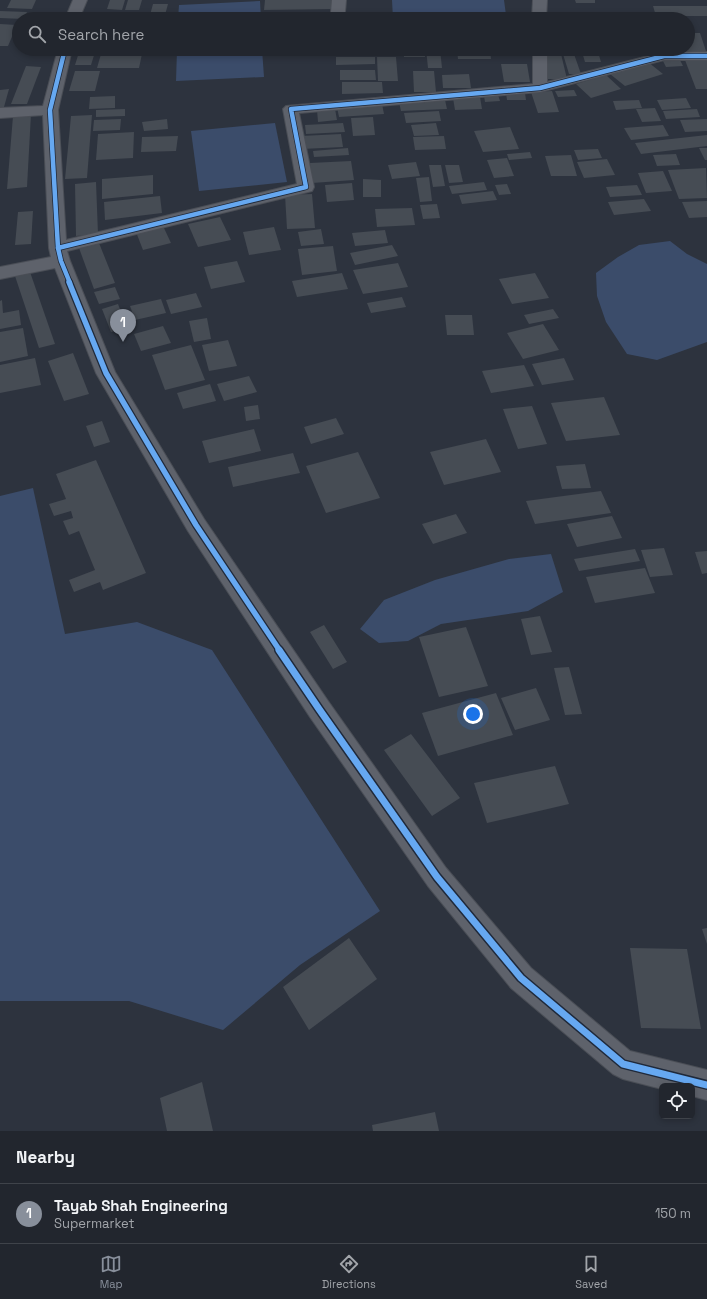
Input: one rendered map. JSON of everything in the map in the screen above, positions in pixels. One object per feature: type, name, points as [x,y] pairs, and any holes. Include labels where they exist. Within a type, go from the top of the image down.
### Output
[{"type":"street","points":[[75,12],[80,0]]},
{"type":"street","points":[[539,12],[540,0]]},
{"type":"street","points":[[63,56],[50,110],[59,254],[106,373],[196,525],[319,709],[437,877],[521,978],[622,1064],[707,1085]]},
{"type":"street","points":[[540,56],[540,88]]},
{"type":"street","points":[[0,273],[59,254],[306,187],[291,109],[540,88],[664,56],[707,56]]},
{"type":"street","points":[[0,112],[50,110]]},
{"type":"water","points":[[392,0],[504,0],[506,12],[393,12]]},
{"type":"water","points":[[260,1],[261,12],[178,12],[179,5]]},
{"type":"water","points":[[177,56],[262,56],[264,77],[176,81]]},
{"type":"water","points":[[275,123],[287,182],[199,191],[191,131]]},
{"type":"water","points":[[670,241],[687,254],[707,264],[707,342],[657,360],[627,354],[606,322],[597,296],[596,273],[618,257],[639,245]]},
{"type":"water","points":[[33,488],[65,634],[137,622],[212,650],[380,911],[300,965],[223,1030],[129,1001],[0,1001],[0,496]]},
{"type":"water","points":[[551,554],[563,592],[528,611],[441,624],[408,641],[379,643],[360,629],[384,600],[435,580],[509,559]]},
{"type":"building","points":[[11,0],[36,0],[32,9],[7,8]]},
{"type":"building","points":[[110,0],[125,0],[122,10],[107,9]]},
{"type":"building","points":[[128,0],[142,0],[139,10],[125,10]]},
{"type":"building","points":[[265,0],[334,0],[334,9],[264,10]]},
{"type":"building","points":[[575,0],[595,0],[595,3],[576,3]]},
{"type":"building","points":[[153,4],[168,4],[166,12],[151,12]]},
{"type":"building","points":[[653,6],[707,6],[707,16],[695,16],[695,12],[655,12]]},
{"type":"building","points":[[0,11],[27,12],[12,12],[12,18],[0,18]]},
{"type":"building","points":[[0,24],[12,25],[12,37],[8,46],[0,46]]},
{"type":"building","points":[[695,33],[700,33],[706,51],[695,51]]},
{"type":"building","points":[[78,56],[94,56],[91,65],[75,65]]},
{"type":"building","points":[[100,56],[142,56],[139,68],[97,68]]},
{"type":"building","points":[[404,56],[425,57],[404,57]]},
{"type":"building","points":[[427,56],[441,56],[442,68],[428,68]]},
{"type":"building","points":[[458,56],[491,56],[491,59],[458,59]]},
{"type":"building","points":[[542,56],[561,56],[567,79],[548,79]]},
{"type":"building","points":[[564,56],[575,56],[581,74],[569,74]]},
{"type":"building","points":[[583,56],[599,56],[601,62],[585,62]]},
{"type":"building","points":[[336,57],[375,57],[375,64],[336,65]]},
{"type":"building","points":[[377,57],[396,57],[398,81],[378,81]]},
{"type":"building","points":[[680,60],[683,66],[666,67],[663,61]]},
{"type":"building","points":[[685,60],[707,60],[707,89],[696,89]]},
{"type":"building","points":[[648,62],[663,74],[625,86],[610,74]]},
{"type":"building","points":[[501,64],[527,64],[530,82],[504,82]]},
{"type":"building","points":[[26,66],[41,67],[27,104],[11,104]]},
{"type":"building","points":[[340,70],[375,70],[376,80],[340,80]]},
{"type":"building","points":[[75,71],[100,71],[95,91],[69,91]]},
{"type":"building","points":[[413,71],[434,71],[436,92],[414,92]]},
{"type":"building","points":[[469,74],[471,88],[443,88],[442,75]]},
{"type":"building","points":[[606,75],[621,89],[591,98],[576,84]]},
{"type":"building","points":[[342,82],[382,82],[383,93],[342,94]]},
{"type":"building","points":[[9,89],[4,107],[0,107],[0,90]]},
{"type":"building","points":[[574,90],[577,96],[558,97],[555,91]]},
{"type":"building","points":[[552,91],[559,112],[538,113],[531,92]]},
{"type":"building","points":[[506,93],[525,93],[526,100],[507,100]]},
{"type":"building","points":[[498,95],[500,101],[485,102],[484,96]]},
{"type":"building","points":[[115,96],[115,108],[89,109],[90,97]]},
{"type":"building","points":[[480,97],[482,109],[455,110],[453,98]]},
{"type":"building","points":[[686,98],[691,108],[662,110],[657,100]]},
{"type":"building","points":[[445,100],[447,109],[401,111],[399,102]]},
{"type":"building","points":[[639,100],[642,108],[616,110],[613,101]]},
{"type":"building","points":[[382,104],[384,114],[339,117],[337,107]]},
{"type":"building","points":[[655,108],[661,121],[642,122],[636,109]]},
{"type":"building","points":[[125,109],[125,116],[96,117],[96,110]]},
{"type":"building","points":[[335,109],[337,120],[318,122],[317,110]]},
{"type":"building","points":[[697,109],[700,117],[666,119],[663,111]]},
{"type":"building","points":[[439,111],[441,121],[406,123],[404,113]]},
{"type":"building","points":[[31,114],[27,187],[7,189],[13,116]]},
{"type":"building","points":[[92,115],[87,178],[65,179],[71,116]]},
{"type":"building","points":[[373,117],[375,135],[353,136],[351,118]]},
{"type":"building","points":[[121,119],[120,130],[93,131],[94,120]]},
{"type":"building","points":[[167,119],[168,129],[144,131],[142,122]]},
{"type":"building","points":[[707,119],[707,131],[685,132],[680,120]]},
{"type":"building","points":[[343,123],[345,132],[306,134],[305,125]]},
{"type":"building","points":[[436,123],[439,135],[414,136],[411,125]]},
{"type":"building","points":[[663,125],[669,136],[631,140],[624,128]]},
{"type":"building","points":[[510,127],[519,149],[483,152],[474,131]]},
{"type":"building","points":[[134,132],[133,158],[96,160],[98,134]]},
{"type":"building","points":[[341,134],[343,147],[302,149],[301,136]]},
{"type":"building","points":[[707,135],[707,146],[641,154],[635,143]]},
{"type":"building","points":[[178,136],[176,151],[141,152],[142,137]]},
{"type":"building","points":[[444,136],[446,149],[415,150],[413,137]]},
{"type":"building","points":[[348,148],[349,155],[314,157],[313,151]]},
{"type":"building","points":[[699,148],[707,148],[707,160],[705,160]]},
{"type":"building","points":[[598,149],[602,158],[578,160],[574,150]]},
{"type":"building","points":[[530,152],[532,158],[509,160],[507,154]]},
{"type":"building","points":[[676,154],[680,165],[657,166],[653,155]]},
{"type":"building","points":[[571,155],[577,176],[551,176],[545,156]]},
{"type":"building","points":[[507,158],[514,176],[494,178],[487,160]]},
{"type":"building","points":[[607,159],[615,175],[584,178],[577,162]]},
{"type":"building","points":[[351,161],[354,180],[312,183],[310,163]]},
{"type":"building","points":[[416,162],[420,176],[392,179],[388,165]]},
{"type":"building","points":[[429,165],[441,165],[445,186],[433,187]]},
{"type":"building","points":[[445,165],[459,165],[463,182],[449,183]]},
{"type":"building","points":[[706,168],[707,198],[679,199],[668,170]]},
{"type":"building","points":[[663,171],[672,191],[646,193],[638,173]]},
{"type":"building","points":[[153,175],[153,194],[102,199],[102,179]]},
{"type":"building","points":[[429,177],[432,201],[420,202],[416,178]]},
{"type":"building","points":[[363,179],[381,180],[381,197],[363,197]]},
{"type":"building","points":[[96,182],[98,234],[76,236],[75,184]]},
{"type":"building","points":[[484,182],[487,190],[452,194],[449,186]]},
{"type":"building","points":[[352,183],[354,200],[327,202],[325,185]]},
{"type":"building","points":[[507,184],[511,194],[499,195],[495,185]]},
{"type":"building","points":[[637,185],[642,195],[610,197],[606,187]]},
{"type":"building","points":[[493,191],[497,200],[462,204],[459,195]]},
{"type":"building","points":[[312,194],[315,228],[287,229],[285,195]]},
{"type":"building","points":[[160,196],[162,213],[105,220],[104,202]]},
{"type":"building","points":[[644,199],[651,211],[614,215],[608,202]]},
{"type":"building","points":[[707,201],[707,217],[689,218],[682,202]]},
{"type":"building","points":[[437,204],[440,218],[423,219],[420,205]]},
{"type":"building","points":[[412,208],[415,225],[377,227],[375,209]]},
{"type":"building","points":[[33,211],[31,244],[15,245],[18,212]]},
{"type":"building","points":[[220,217],[231,240],[198,247],[188,224]]},
{"type":"building","points":[[163,226],[171,243],[143,250],[136,232]]},
{"type":"building","points":[[274,227],[281,250],[249,255],[243,232]]},
{"type":"building","points":[[321,229],[324,244],[301,246],[298,232]]},
{"type":"building","points":[[385,230],[388,243],[355,246],[352,233]]},
{"type":"building","points":[[99,243],[115,283],[94,289],[79,248]]},
{"type":"building","points":[[392,245],[398,256],[355,265],[350,253]]},
{"type":"building","points":[[333,246],[337,271],[302,275],[298,249]]},
{"type":"building","points":[[237,261],[245,282],[211,289],[204,267]]},
{"type":"building","points":[[398,263],[408,287],[363,294],[353,270]]},
{"type":"building","points":[[30,272],[55,344],[39,348],[15,276]]},
{"type":"building","points":[[342,273],[348,289],[297,297],[292,281]]},
{"type":"building","points":[[535,273],[549,298],[512,304],[499,279]]},
{"type":"building","points":[[115,287],[120,299],[99,304],[94,292]]},
{"type":"building","points":[[196,293],[202,307],[171,314],[166,300]]},
{"type":"building","points":[[402,297],[406,307],[371,313],[367,303]]},
{"type":"building","points":[[161,299],[166,313],[135,320],[130,306]]},
{"type":"building","points":[[2,300],[3,313],[19,310],[21,325],[0,329],[0,301]]},
{"type":"building","points":[[118,304],[127,328],[111,332],[102,309]]},
{"type":"building","points":[[553,309],[559,318],[529,324],[524,315]]},
{"type":"building","points":[[445,315],[472,315],[474,335],[447,335]]},
{"type":"building","points":[[207,318],[211,339],[194,342],[189,321]]},
{"type":"building","points":[[543,324],[559,350],[523,359],[507,333]]},
{"type":"building","points":[[163,326],[171,343],[141,351],[134,334]]},
{"type":"building","points":[[23,328],[28,356],[0,362],[0,332]]},
{"type":"building","points":[[228,340],[237,366],[209,371],[202,345]]},
{"type":"building","points":[[191,345],[205,380],[165,390],[152,355]]},
{"type":"building","points":[[73,353],[89,394],[64,401],[48,361]]},
{"type":"building","points":[[35,358],[41,385],[0,393],[0,365]]},
{"type":"building","points":[[564,358],[574,380],[542,385],[532,364]]},
{"type":"building","points":[[524,365],[534,386],[491,393],[482,371]]},
{"type":"building","points":[[249,376],[257,392],[224,401],[217,384]]},
{"type":"building","points":[[210,384],[216,401],[183,409],[177,393]]},
{"type":"building","points":[[604,397],[620,435],[566,441],[551,403]]},
{"type":"building","points":[[258,405],[260,419],[246,421],[244,407]]},
{"type":"building","points":[[532,406],[547,444],[518,449],[503,409]]},
{"type":"building","points":[[336,418],[344,434],[311,444],[304,427]]},
{"type":"building","points":[[102,421],[110,442],[94,447],[86,426]]},
{"type":"building","points":[[254,429],[261,451],[209,463],[202,441]]},
{"type":"building","points":[[486,439],[501,472],[444,485],[430,452]]},
{"type":"building","points":[[358,452],[380,498],[326,513],[306,466]]},
{"type":"building","points":[[293,453],[300,473],[233,487],[228,467]]},
{"type":"building","points":[[96,460],[146,573],[103,590],[100,582],[74,592],[69,580],[95,570],[79,531],[69,535],[63,521],[73,518],[71,511],[54,516],[49,504],[66,499],[56,474]]},
{"type":"building","points":[[585,464],[591,488],[562,489],[556,466]]},
{"type":"building","points":[[601,491],[611,513],[535,524],[526,501]]},
{"type":"building","points":[[456,514],[467,533],[433,544],[422,524]]},
{"type":"building","points":[[612,516],[622,538],[577,547],[567,524]]},
{"type":"building","points":[[664,548],[673,575],[650,577],[641,550]]},
{"type":"building","points":[[635,549],[640,561],[579,571],[574,559]]},
{"type":"building","points":[[707,551],[707,573],[702,574],[695,552]]},
{"type":"building","points":[[645,568],[655,593],[595,603],[586,577]]},
{"type":"building","points":[[540,616],[552,652],[531,655],[521,619]]},
{"type":"building","points":[[324,625],[347,662],[333,669],[310,632]]},
{"type":"building","points":[[466,627],[488,686],[439,697],[419,637]]},
{"type":"building","points":[[569,667],[582,714],[565,715],[554,668]]},
{"type":"building","points":[[536,688],[550,720],[515,730],[501,698]]},
{"type":"building","points":[[496,693],[513,735],[438,756],[422,713]]},
{"type":"building","points":[[411,734],[460,798],[432,816],[384,750]]},
{"type":"building","points":[[555,766],[569,804],[487,823],[474,783]]},
{"type":"building","points":[[707,928],[707,944],[702,929]]},
{"type":"building","points":[[349,938],[377,979],[309,1030],[283,987]]},
{"type":"building","points":[[630,948],[687,949],[701,1029],[641,1028]]},
{"type":"building","points":[[202,1082],[213,1131],[167,1131],[160,1098]]},
{"type":"building","points":[[435,1112],[439,1131],[373,1131],[372,1125]]},
{"type":"cycle path","points":[[63,56],[50,110],[58,248],[61,261],[106,373],[196,525],[319,709],[437,877],[521,978],[623,1064],[707,1085]]},
{"type":"cycle path","points":[[58,248],[306,187],[291,109],[540,88],[664,56],[707,56]]},
{"type":"place","name":"Tayab Shah Engineering","points":[[123,342]]}]
